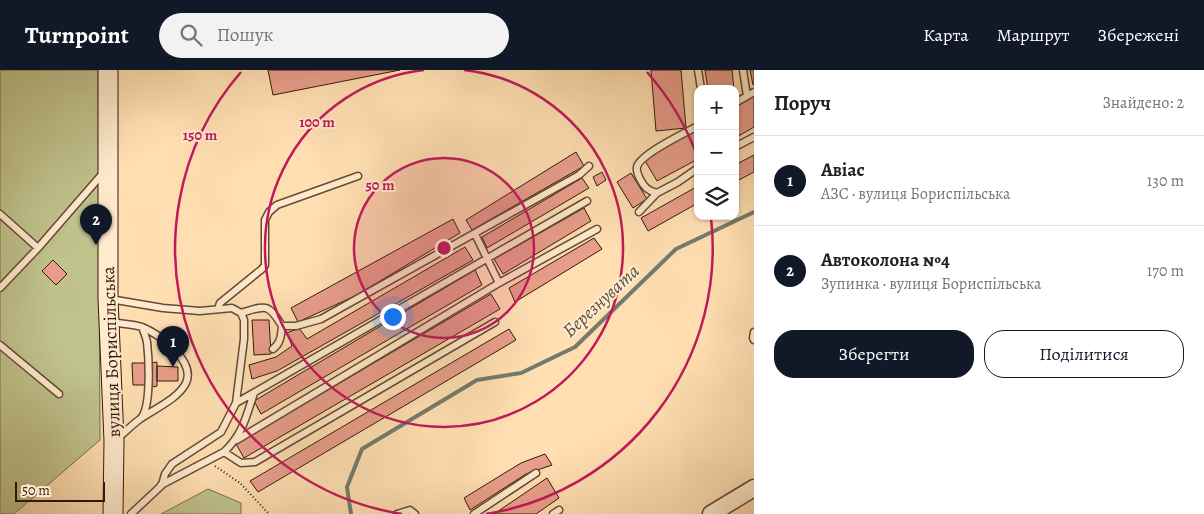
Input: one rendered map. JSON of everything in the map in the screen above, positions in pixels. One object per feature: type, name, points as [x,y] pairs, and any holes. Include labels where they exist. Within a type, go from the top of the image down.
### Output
[{"type":"main road","name":"вулиця Бориспільська","points":[[108,70],[108,321],[114,441],[113,514]]},
{"type":"street","points":[[711,514],[754,488]]},
{"type":"lane","points":[[698,70],[701,85]]},
{"type":"lane","points":[[743,70],[747,96]]},
{"type":"lane","points":[[739,101],[754,92]]},
{"type":"lane","points":[[657,193],[650,192],[644,186],[637,171],[638,164],[649,154],[694,128]]},
{"type":"lane","points":[[739,145],[754,137]]},
{"type":"lane","points":[[282,326],[296,326],[321,319],[579,175],[589,166]]},
{"type":"lane","points":[[0,288],[38,248],[108,167]]},
{"type":"lane","points":[[639,212],[657,193],[694,171]]},
{"type":"lane","points":[[221,309],[219,306],[220,302],[265,265],[265,220],[269,212],[277,205],[358,176]]},
{"type":"lane","points":[[236,403],[587,201]]},
{"type":"lane","points":[[0,214],[38,248]]},
{"type":"lane","points":[[131,514],[162,485],[224,452],[236,440],[499,283],[598,229]]},
{"type":"lane","points":[[475,234],[499,283]]},
{"type":"lane","points":[[108,298],[162,308],[200,311],[232,308],[241,313],[244,320],[244,339],[236,403],[221,432],[172,464],[165,474],[162,485]]},
{"type":"lane","points":[[241,313],[262,307],[270,309],[282,326],[278,346],[273,349]]},
{"type":"lane","points":[[108,321],[142,327],[168,342],[183,362],[187,376],[186,384],[178,392],[161,407],[142,418],[114,441]]},
{"type":"lane","points":[[224,452],[241,464],[254,462],[495,322]]},
{"type":"lane","points":[[142,327],[147,340],[148,401],[146,412],[142,418]]},
{"type":"lane","points":[[754,332],[754,340]]},
{"type":"lane","points":[[0,345],[59,394]]},
{"type":"lane","points":[[236,440],[254,393]]},
{"type":"lane","points":[[474,514],[536,473]]},
{"type":"lane","points":[[397,514],[410,510],[416,514]]},
{"type":"path","points":[[208,461],[240,484],[269,514]]},
{"type":"green space","points":[[0,70],[98,70],[100,440],[14,514],[0,514]]},
{"type":"green space","points":[[208,489],[241,503],[241,514],[161,514]]},
{"type":"building","points":[[268,70],[400,70],[273,95]]},
{"type":"building","points":[[651,70],[681,70],[686,128],[656,131]]},
{"type":"building","points":[[705,70],[732,70],[734,85],[707,85]]},
{"type":"building","points":[[750,70],[754,70],[754,85],[753,85]]},
{"type":"building","points":[[754,95],[754,127],[739,136],[739,130],[739,104]]},
{"type":"building","points":[[694,130],[694,161],[657,181],[644,159]]},
{"type":"building","points":[[576,152],[584,166],[472,230],[466,220]]},
{"type":"building","points":[[754,155],[754,172],[739,180],[739,163]]},
{"type":"building","points":[[602,172],[606,180],[597,186],[593,177]]},
{"type":"building","points":[[631,173],[647,199],[633,208],[617,182]]},
{"type":"building","points":[[582,178],[589,188],[487,248],[482,237]]},
{"type":"building","points":[[694,188],[694,205],[648,231],[641,218]]},
{"type":"building","points":[[584,208],[591,221],[503,274],[494,259]]},
{"type":"building","points":[[453,219],[460,233],[355,296],[298,322],[291,308]]},
{"type":"building","points":[[594,238],[602,249],[515,302],[509,288]]},
{"type":"building","points":[[465,247],[473,260],[277,371],[252,379],[249,365],[276,357],[292,346],[287,333],[299,328],[307,339]]},
{"type":"building","points":[[53,260],[67,274],[56,285],[42,271]]},
{"type":"building","points":[[475,270],[482,285],[261,414],[254,401]]},
{"type":"building","points":[[491,294],[500,309],[244,458],[236,444]]},
{"type":"building","points":[[252,320],[269,320],[271,354],[254,355]]},
{"type":"building","points":[[509,329],[516,340],[258,492],[250,481]]},
{"type":"building","points":[[157,362],[157,386],[154,387],[151,384],[151,363]]},
{"type":"building","points":[[132,363],[147,363],[147,385],[133,385]]},
{"type":"building","points":[[157,366],[178,367],[178,381],[157,381]]},
{"type":"building","points":[[545,454],[552,465],[526,474],[470,510],[464,498],[521,463]]},
{"type":"building","points":[[547,478],[559,498],[536,514],[494,514]]},
{"type":"waterway","name":"Березнувата","points":[[351,514],[347,487],[362,449],[477,380],[521,373],[575,347],[676,249],[754,212]]},
{"type":"place","name":"Автоколона №4","points":[[96,245]]},
{"type":"place","name":"Авіас","points":[[173,367]]}]
